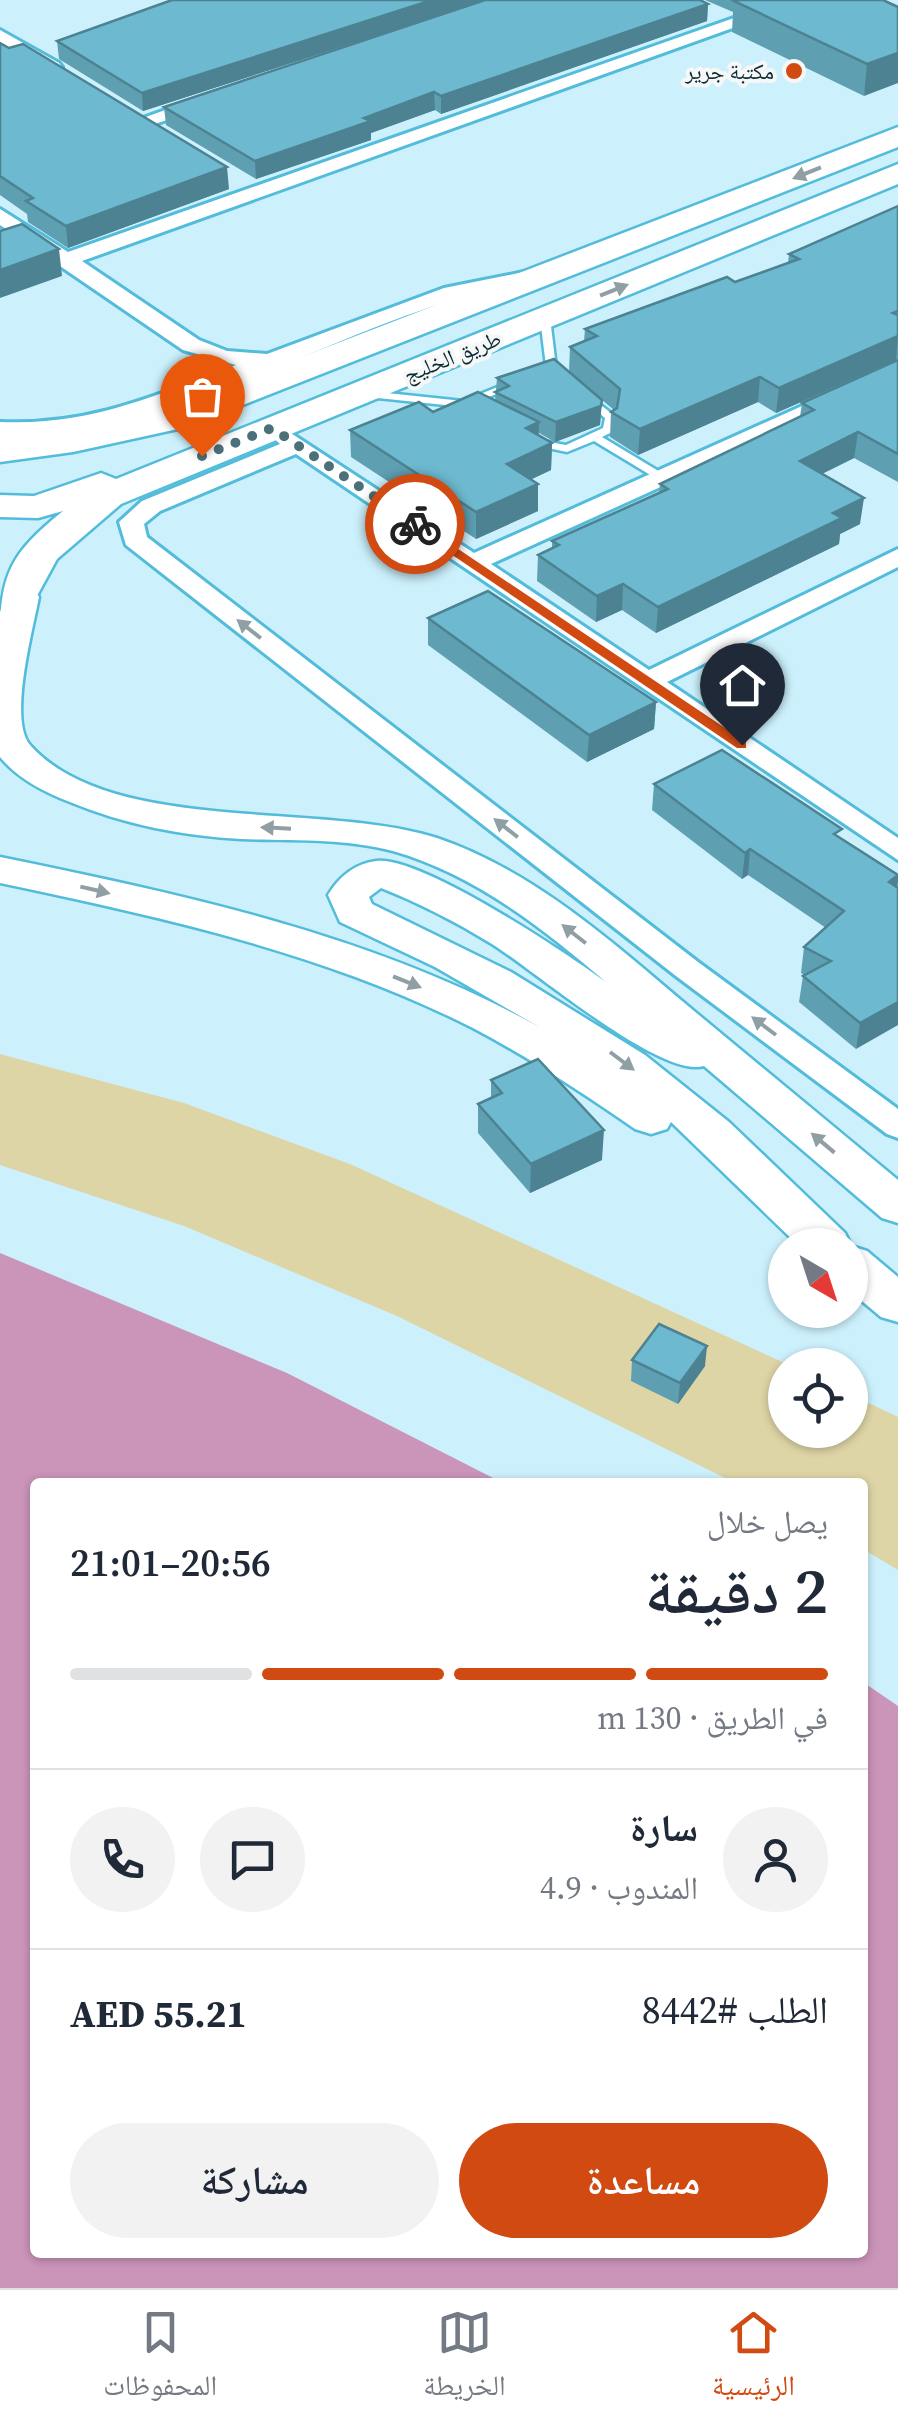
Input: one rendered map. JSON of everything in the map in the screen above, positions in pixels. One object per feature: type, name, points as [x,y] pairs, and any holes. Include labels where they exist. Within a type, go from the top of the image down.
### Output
[{"type":"main road","name":"طريق الخليج","points":[[0,451],[111,434],[174,419],[898,136]]},
{"type":"main road","name":"طريق الخليج","points":[[16,600],[69,525],[108,496],[285,436],[359,393],[898,173]]},
{"type":"main road","points":[[0,483],[177,435],[291,388],[351,351]]},
{"type":"main road","points":[[0,438],[111,434]]},
{"type":"main road","points":[[0,506],[38,507],[187,452],[285,436]]},
{"type":"main road","points":[[16,600],[2,684],[2,732],[41,773],[99,800],[208,824],[396,839],[462,860],[554,918],[898,1206]]},
{"type":"main road","points":[[0,870],[241,927],[404,980],[488,1018],[568,1062],[777,1202],[808,1228]]},
{"type":"main road","points":[[738,1070],[653,1039],[544,958],[424,890],[380,872],[360,881],[348,895],[354,912],[475,966],[619,1058],[715,1134],[777,1202]]},
{"type":"main road","points":[[868,1279],[898,1304]]},
{"type":"street","points":[[65,260],[249,188],[802,0]]},
{"type":"street","points":[[704,10],[735,24]]},
{"type":"street","points":[[0,36],[43,54],[65,75]]},
{"type":"street","points":[[142,122],[217,98]]},
{"type":"street","points":[[0,215],[190,345],[242,360],[298,352]]},
{"type":"street","points":[[0,430],[78,428],[178,396],[452,293],[558,272]]},
{"type":"street","points":[[178,396],[205,368],[190,345]]},
{"type":"street","points":[[472,563],[898,370]]},
{"type":"street","points":[[898,850],[285,436],[151,506],[131,522],[135,540],[671,957],[898,1126]]},
{"type":"street","points":[[648,681],[898,557]]},
{"type":"lane","points":[[545,318],[551,368],[566,380]]},
{"type":"lane","points":[[464,404],[551,368]]},
{"type":"lane","points":[[526,438],[555,450],[608,430],[611,416],[581,392]]},
{"type":"lane","points":[[359,393],[464,404],[479,412]]},
{"type":"lane","points":[[594,437],[661,478]]},
{"type":"shaded area","points":[[0,1054],[184,1103],[350,1164],[768,1355],[768,1448],[868,1448],[868,1403],[898,1417],[898,1570],[868,1552],[868,1478],[725,1478],[397,1316],[184,1226],[0,1165]]},
{"type":"shaded area","points":[[0,1253],[287,1373],[493,1478],[30,1478],[30,2258],[868,2258],[868,1685],[898,1706],[898,2288],[0,2288]]},
{"type":"building","points":[[172,0],[432,0],[142,93],[57,41]]},
{"type":"building","points":[[485,0],[700,0],[708,4],[441,96],[434,92],[364,118],[371,121],[255,161],[164,107]]},
{"type":"building","points":[[883,0],[898,7],[898,53],[867,64],[734,1]]},
{"type":"building","points":[[0,43],[9,48],[23,44],[227,167],[66,226],[26,201],[33,198],[0,176]]},
{"type":"building","points":[[898,206],[898,311],[893,313],[898,315],[898,336],[779,388],[760,377],[640,429],[611,412],[617,408],[620,389],[570,347],[597,336],[585,329],[727,277],[735,282],[799,259],[789,254]]},
{"type":"building","points":[[22,224],[59,249],[0,270],[0,231]]},
{"type":"building","points":[[554,359],[602,400],[601,406],[556,422],[495,392],[509,386],[497,378]]},
{"type":"building","points":[[898,360],[898,454],[858,432],[800,461],[864,498],[833,513],[842,518],[658,607],[623,584],[597,596],[538,555],[559,545],[552,541],[668,489],[660,484],[814,410],[802,403]]},
{"type":"building","points":[[478,392],[539,422],[526,428],[552,443],[507,464],[538,484],[476,512],[350,430],[419,402],[433,412]]},
{"type":"building","points":[[488,591],[656,702],[589,735],[428,618]]},
{"type":"building","points":[[722,750],[842,829],[834,834],[898,875],[889,882],[898,888],[898,1002],[860,1023],[803,976],[831,961],[804,947],[844,911],[750,849],[745,853],[654,784]]},
{"type":"building","points":[[538,1059],[604,1130],[531,1164],[478,1104],[502,1093],[491,1080]]},
{"type":"building","points":[[659,1324],[707,1346],[680,1383],[632,1360]]},
{"type":"way so far","points":[[202,456],[272,428],[415,524]]},
{"type":"place","name":"مكتبة جرير","points":[[794,71]]},
{"type":"route","points":[[415,524],[742,745]]}]
